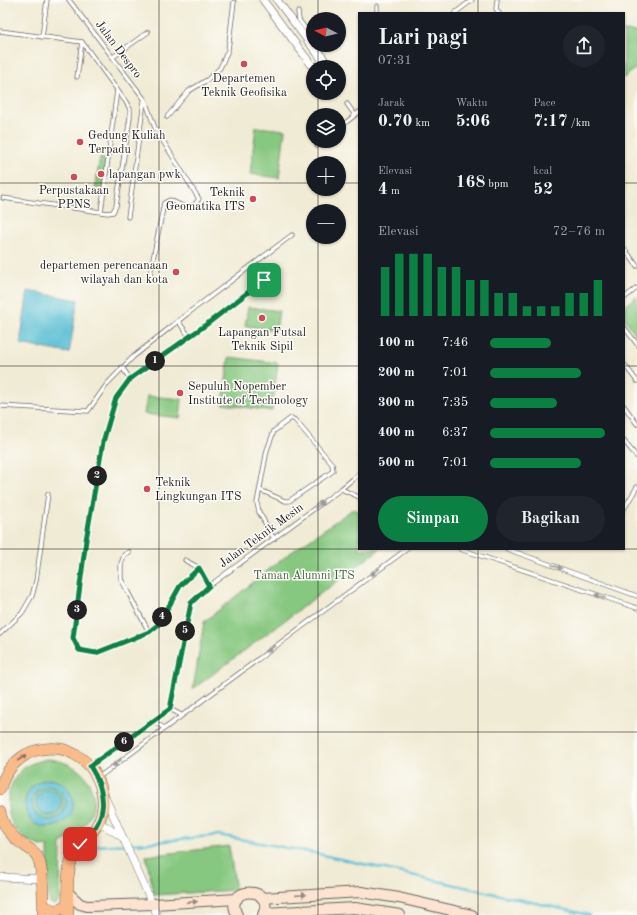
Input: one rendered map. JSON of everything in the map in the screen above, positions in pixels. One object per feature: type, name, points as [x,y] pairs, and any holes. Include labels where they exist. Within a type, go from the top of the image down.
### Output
[{"type":"main road","points":[[0,789],[8,771],[17,760],[28,753],[45,749],[59,749],[73,753],[90,766],[98,778],[102,789],[102,809],[99,822],[75,852],[68,873],[68,910],[43,910],[40,863],[37,855],[14,839],[0,835]]},
{"type":"main road","points":[[0,812],[1,818],[14,839]]},
{"type":"street","points":[[263,0],[311,60]]},
{"type":"street","points":[[277,0],[322,60]]},
{"type":"street","points":[[102,789],[154,904],[157,915]]},
{"type":"street","points":[[99,822],[123,838]]},
{"type":"street","points":[[0,877],[41,879]]},
{"type":"street","points":[[68,893],[80,904],[87,906],[236,899],[246,892],[258,894],[262,898],[265,905],[263,914],[355,908],[400,915]]},
{"type":"street","points":[[262,898],[361,892],[399,898],[472,915]]},
{"type":"street","points":[[236,899],[234,907],[236,915]]},
{"type":"lane","points":[[42,37],[47,0]]},
{"type":"lane","name":"Jalan Despro","points":[[69,0],[144,100],[155,128],[199,199],[194,206],[187,208],[170,200],[164,202],[149,280]]},
{"type":"lane","points":[[456,12],[472,0]]},
{"type":"lane","points":[[496,0],[496,9],[498,12]]},
{"type":"lane","points":[[167,117],[189,91],[207,80],[220,68],[228,50],[234,2]]},
{"type":"lane","points":[[376,12],[377,6]]},
{"type":"lane","points":[[298,12],[299,20],[306,30]]},
{"type":"lane","points":[[0,31],[82,42],[130,109],[130,118],[116,206],[113,212],[100,212],[3,198]]},
{"type":"lane","points":[[113,57],[148,32]]},
{"type":"lane","points":[[77,77],[82,42]]},
{"type":"lane","points":[[100,212],[117,90]]},
{"type":"lane","points":[[128,217],[144,100]]},
{"type":"lane","points":[[347,104],[355,115]]},
{"type":"lane","points":[[346,122],[358,113]]},
{"type":"lane","points":[[0,406],[88,411],[122,367],[178,321],[292,235]]},
{"type":"lane","points":[[625,249],[637,266]]},
{"type":"lane","points":[[199,568],[180,586],[159,624],[149,632],[96,653],[79,650],[73,638],[86,540],[103,442],[116,398],[130,379],[264,280]]},
{"type":"lane","points":[[625,297],[637,288]]},
{"type":"lane","points":[[178,321],[190,336]]},
{"type":"lane","points":[[625,328],[637,344]]},
{"type":"lane","points":[[625,365],[637,381]]},
{"type":"lane","points":[[122,367],[130,379]]},
{"type":"lane","points":[[625,407],[637,424]]},
{"type":"lane","points":[[260,490],[285,501],[289,501],[333,471],[332,464],[295,420],[291,418],[274,431],[267,450],[257,503],[259,512],[274,540]]},
{"type":"lane","points":[[625,443],[637,457]]},
{"type":"lane","name":"Jalan Teknik Mesin","points":[[170,709],[191,603],[209,586],[274,540],[358,475]]},
{"type":"lane","points":[[625,507],[637,487]]},
{"type":"lane","points":[[340,489],[358,497]]},
{"type":"lane","points":[[0,634],[22,613],[32,596],[36,581],[48,494]]},
{"type":"lane","points":[[98,778],[406,550]]},
{"type":"lane","points":[[463,550],[637,608]]},
{"type":"lane","points":[[510,550],[637,596]]},
{"type":"lane","points":[[129,552],[124,555],[121,564],[121,579],[149,632]]},
{"type":"lane","points":[[185,560],[199,568],[209,586]]},
{"type":"lane","points":[[90,766],[170,709],[181,715]]},
{"type":"lane","points":[[153,721],[164,728]]},
{"type":"green space","points":[[625,31],[637,32],[637,67],[625,77]]},
{"type":"green space","points":[[256,127],[285,130],[279,178],[250,174]]},
{"type":"green space","name":"lapangan pwk","points":[[100,158],[107,159],[103,189],[95,188]]},
{"type":"green space","points":[[637,296],[637,336],[625,319],[625,305]]},
{"type":"green space","name":"Lapangan Futsal Teknik Sipil","points":[[248,307],[279,311],[276,330],[245,326]]},
{"type":"green space","points":[[229,357],[278,363],[272,411],[223,404]]},
{"type":"green space","points":[[147,396],[182,399],[180,418],[144,414]]},
{"type":"green space","name":"Taman Alumni ITS","points":[[353,509],[358,511],[358,550],[379,550],[193,689],[204,622],[286,556]]},
{"type":"green space","points":[[47,759],[65,763],[79,771],[88,781],[93,794],[93,808],[88,821],[77,833],[61,842],[60,897],[56,905],[51,904],[49,901],[48,847],[32,843],[22,837],[15,829],[10,819],[8,808],[8,797],[16,776],[27,766]]},
{"type":"green space","points":[[229,846],[236,890],[154,895],[146,856]]},
{"type":"water","points":[[28,291],[78,300],[69,353],[20,344]]},
{"type":"water","points":[[49,779],[58,781],[67,788],[73,803],[71,813],[64,821],[55,826],[44,827],[35,824],[28,815],[25,801],[28,792],[36,783]],"holes":[[[49,786],[60,791],[66,801],[64,809],[55,819],[42,819],[33,809],[32,801],[37,791]]]},
{"type":"water","points":[[49,790],[58,794],[62,803],[58,812],[49,816],[40,812],[36,803],[40,794]]},
{"type":"waterway","points":[[92,846],[148,843],[218,835],[314,853],[589,915]]},
{"type":"place","name":"Departemen Teknik Geofisika","points":[[244,64]]},
{"type":"place","name":"Gedung Kuliah Terpadu","points":[[80,142]]},
{"type":"place","name":"lapangan pwk","points":[[101,174]]},
{"type":"place","name":"Perpustakaan PPNS","points":[[74,177]]},
{"type":"place","name":"Teknik Geomatika ITS","points":[[253,199]]},
{"type":"place","name":"departemen perencanaan wilayah dan kota","points":[[176,272]]},
{"type":"place","name":"Lapangan Futsal Teknik Sipil","points":[[262,318]]},
{"type":"place","name":"Sepuluh Nopember Institute of Technology","points":[[180,393]]},
{"type":"place","name":"Teknik Lingkungan ITS","points":[[147,489]]},
{"type":"route","points":[[80,844],[97,826],[102,809],[102,789],[98,778],[90,766],[170,709],[191,603],[209,586],[199,568],[180,586],[159,624],[149,632],[96,653],[79,650],[73,638],[86,540],[103,442],[116,398],[130,379],[207,324],[264,280]]}]
